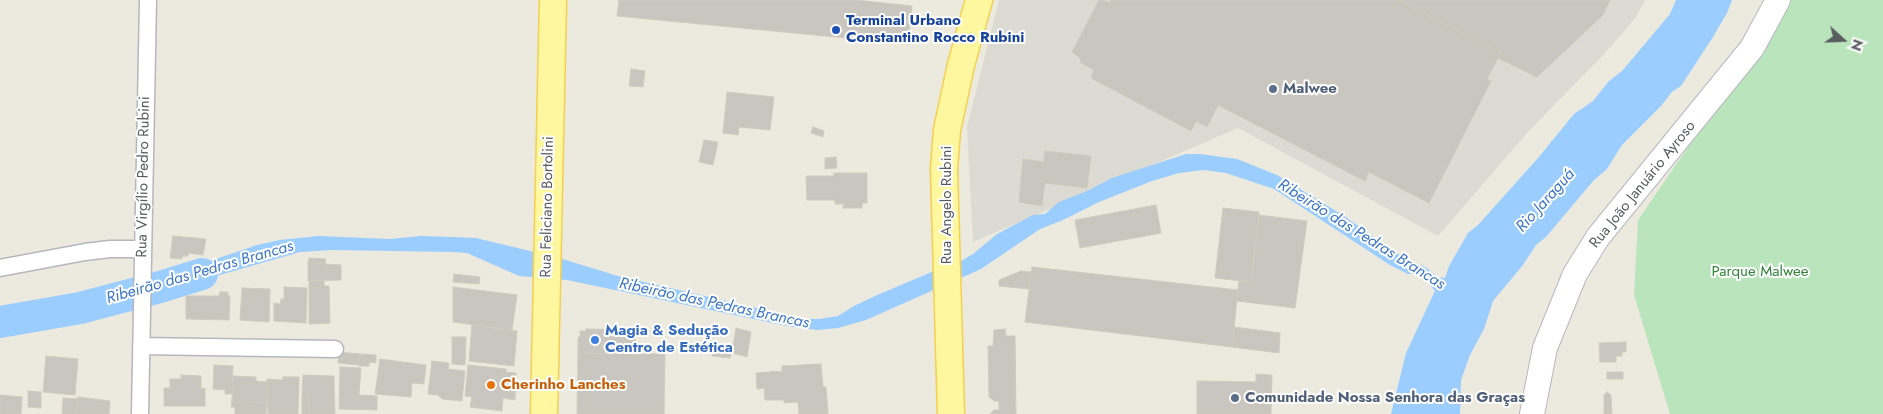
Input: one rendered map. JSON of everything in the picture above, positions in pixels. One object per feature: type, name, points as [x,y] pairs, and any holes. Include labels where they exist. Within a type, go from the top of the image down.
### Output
[{"type":"main road","name":"Rua Feliciano Bortolini","points":[[544,414],[553,0]]},
{"type":"main road","name":"Rua João Januário Ayroso","points":[[1532,414],[1545,348],[1575,274],[1598,237],[1752,48],[1778,0]]},
{"type":"main road","name":"Rua Angelo Rubini","points":[[951,414],[944,170],[947,130],[974,1]]},
{"type":"street","name":"Rua Virgílio Pedro Rubini","points":[[140,414],[148,0]]},
{"type":"street","points":[[0,268],[85,252],[110,249],[144,249]]},
{"type":"street","points":[[142,346],[335,349]]},
{"type":"shaded area","name":"Malwee","points":[[999,0],[1645,0],[1636,17],[1607,51],[1527,133],[1438,236],[1238,128],[973,242],[967,127]]},
{"type":"green space","name":"Parque Malwee","points":[[1789,0],[1883,0],[1883,414],[1670,414],[1634,295],[1638,220]]},
{"type":"water","name":"Rio Jaraguá","points":[[1676,0],[1732,0],[1713,37],[1681,86],[1672,92],[1661,106],[1622,145],[1607,169],[1594,180],[1546,237],[1536,245],[1523,265],[1493,301],[1484,329],[1470,355],[1461,380],[1460,414],[1391,414],[1406,353],[1435,291],[1425,279],[1415,274],[1408,274],[1390,265],[1274,189],[1226,173],[1203,170],[1179,173],[1152,181],[1099,202],[1040,229],[981,269],[866,320],[838,328],[818,330],[792,327],[567,280],[519,276],[467,253],[453,252],[332,250],[300,252],[199,281],[160,296],[160,278],[257,245],[280,240],[318,236],[390,239],[420,236],[453,237],[476,238],[559,258],[618,276],[770,311],[788,319],[819,319],[838,316],[875,296],[934,271],[956,264],[973,254],[997,234],[1033,215],[1045,214],[1059,202],[1087,191],[1112,178],[1186,154],[1237,159],[1277,175],[1344,216],[1404,258],[1425,267],[1438,277],[1445,278],[1449,266],[1468,233],[1478,225],[1538,158],[1574,114],[1593,101],[1609,81],[1622,71],[1670,14]]},
{"type":"water","points":[[122,291],[122,304],[0,330],[0,313],[63,304]]},
{"type":"building","name":"Terminal Urbano Constantino Rocco Rubini","points":[[619,0],[855,0],[912,6],[908,44],[617,16]]},
{"type":"building","points":[[1099,0],[1110,2],[1111,0],[1398,0],[1501,52],[1487,79],[1491,81],[1429,203],[1369,172],[1365,181],[1218,105],[1207,127],[1196,121],[1191,131],[1091,78],[1094,70],[1080,62],[1081,59],[1072,52]]},
{"type":"building","points":[[1398,0],[1610,0],[1603,15],[1537,77],[1498,58],[1501,52]]},
{"type":"building","points":[[631,69],[645,71],[643,87],[629,86]]},
{"type":"building","points":[[727,92],[774,97],[770,130],[739,127],[738,135],[723,133]]},
{"type":"building","points":[[813,127],[824,131],[823,137],[811,133]]},
{"type":"building","points":[[704,140],[718,142],[713,165],[699,162]]},
{"type":"building","points":[[1045,151],[1091,156],[1087,188],[1045,183],[1042,206],[1019,202],[1023,159],[1044,162]]},
{"type":"building","points":[[836,157],[837,168],[825,169],[825,158]]},
{"type":"building","points":[[834,173],[867,173],[867,203],[862,203],[862,208],[843,208],[844,204],[835,204],[835,200],[807,200],[806,176],[834,176]]},
{"type":"building","points":[[1156,205],[1161,233],[1080,248],[1075,220]]},
{"type":"building","points":[[1223,208],[1259,212],[1251,282],[1215,278]]},
{"type":"building","points":[[1259,215],[1307,221],[1295,308],[1237,301],[1239,280],[1251,282]]},
{"type":"building","points":[[173,236],[206,239],[203,255],[188,253],[188,256],[182,256],[182,259],[170,258]]},
{"type":"building","points":[[309,258],[326,259],[325,264],[308,263]]},
{"type":"building","points":[[308,263],[341,265],[341,280],[308,281]]},
{"type":"building","points":[[1032,267],[1238,290],[1232,347],[1025,322]]},
{"type":"building","points":[[1021,271],[1031,272],[1029,289],[999,286],[999,280]]},
{"type":"building","points":[[454,274],[480,277],[479,284],[453,282]]},
{"type":"building","points":[[324,280],[324,286],[329,286],[330,323],[309,324],[309,281]]},
{"type":"building","points":[[284,287],[307,288],[306,323],[274,321],[274,303],[280,304],[281,299],[284,299]]},
{"type":"building","points":[[453,287],[517,295],[512,330],[453,322]]},
{"type":"building","points":[[242,288],[270,289],[269,322],[240,320]]},
{"type":"building","points":[[220,292],[228,292],[228,296],[230,296],[229,320],[186,319],[186,296],[219,296]]},
{"type":"building","points":[[472,325],[517,331],[514,366],[469,361]]},
{"type":"building","points":[[1234,327],[1280,333],[1279,353],[1232,347]]},
{"type":"building","points":[[736,328],[751,332],[747,357],[732,353]]},
{"type":"building","points":[[586,329],[635,330],[635,354],[578,353],[580,331],[586,331]]},
{"type":"building","points":[[1005,329],[1006,336],[1015,336],[1016,414],[990,414],[994,410],[999,410],[999,401],[994,401],[989,397],[988,346],[993,346],[994,330]]},
{"type":"building","points":[[452,337],[466,337],[465,365],[452,364]]},
{"type":"building","points":[[1626,342],[1626,352],[1622,352],[1622,356],[1616,356],[1616,362],[1600,362],[1599,343]]},
{"type":"building","points":[[713,348],[732,350],[730,358],[712,356]]},
{"type":"building","points":[[339,352],[360,354],[359,365],[338,363]]},
{"type":"building","points":[[578,353],[665,354],[664,414],[577,414]]},
{"type":"building","points":[[360,354],[376,355],[376,363],[369,362],[369,366],[359,366]]},
{"type":"building","points":[[46,356],[78,359],[75,395],[43,392]]},
{"type":"building","points":[[380,359],[426,365],[424,384],[412,383],[411,397],[375,394]]},
{"type":"building","points":[[432,361],[449,363],[448,369],[465,371],[462,401],[442,399],[438,395],[428,394]]},
{"type":"building","points":[[821,364],[823,387],[826,387],[828,414],[799,414],[798,402],[784,403],[784,400],[765,400],[764,388],[757,389],[756,373],[782,372],[782,366]]},
{"type":"building","points":[[214,365],[233,366],[232,394],[225,394],[225,390],[213,389]]},
{"type":"building","name":"Cherinho Lanches","points":[[468,365],[506,369],[506,372],[516,373],[515,400],[503,398],[502,411],[470,407],[472,397],[465,396]]},
{"type":"building","points":[[340,367],[361,368],[359,395],[377,396],[377,410],[339,409]]},
{"type":"building","points":[[1607,372],[1623,372],[1623,379],[1607,379]]},
{"type":"building","name":"Comunidade Nossa Senhora das Graças","points":[[1256,374],[1272,375],[1271,414],[1197,414],[1197,381],[1256,382]]},
{"type":"building","points":[[181,375],[201,376],[201,389],[205,388],[205,406],[164,406],[164,388],[170,388],[170,379],[181,379]]},
{"type":"building","points":[[303,375],[334,376],[335,414],[310,414],[308,397],[302,397]]},
{"type":"building","points":[[233,376],[256,377],[256,381],[267,382],[267,403],[232,401]]},
{"type":"building","points":[[283,377],[299,377],[298,414],[268,414],[267,379],[283,380]]},
{"type":"building","points":[[28,391],[41,392],[41,408],[28,407]]},
{"type":"building","points":[[1607,392],[1611,395],[1612,414],[1604,414],[1604,395]]},
{"type":"building","points":[[0,395],[22,397],[21,414],[0,414]]},
{"type":"building","points":[[78,397],[110,401],[109,414],[76,414]]},
{"type":"building","points":[[302,397],[308,397],[310,414],[302,414]]},
{"type":"building","points":[[63,398],[78,399],[76,414],[62,414]]},
{"type":"building","points":[[232,401],[267,403],[266,414],[235,414],[235,407],[231,407]]},
{"type":"waterway","name":"Ribeirão das Pedras Brancas","points":[[0,322],[80,308],[202,274]]},
{"type":"place","name":"Terminal Urbano Constantino Rocco Rubini","points":[[836,30]]},
{"type":"place","name":"Malwee","points":[[1273,89]]},
{"type":"place","name":"Magia & Sedução Centro de Estética","points":[[595,340]]},
{"type":"place","name":"Cherinho Lanches","points":[[491,385]]},
{"type":"place","name":"Comunidade Nossa Senhora das Graças","points":[[1235,398]]}]
